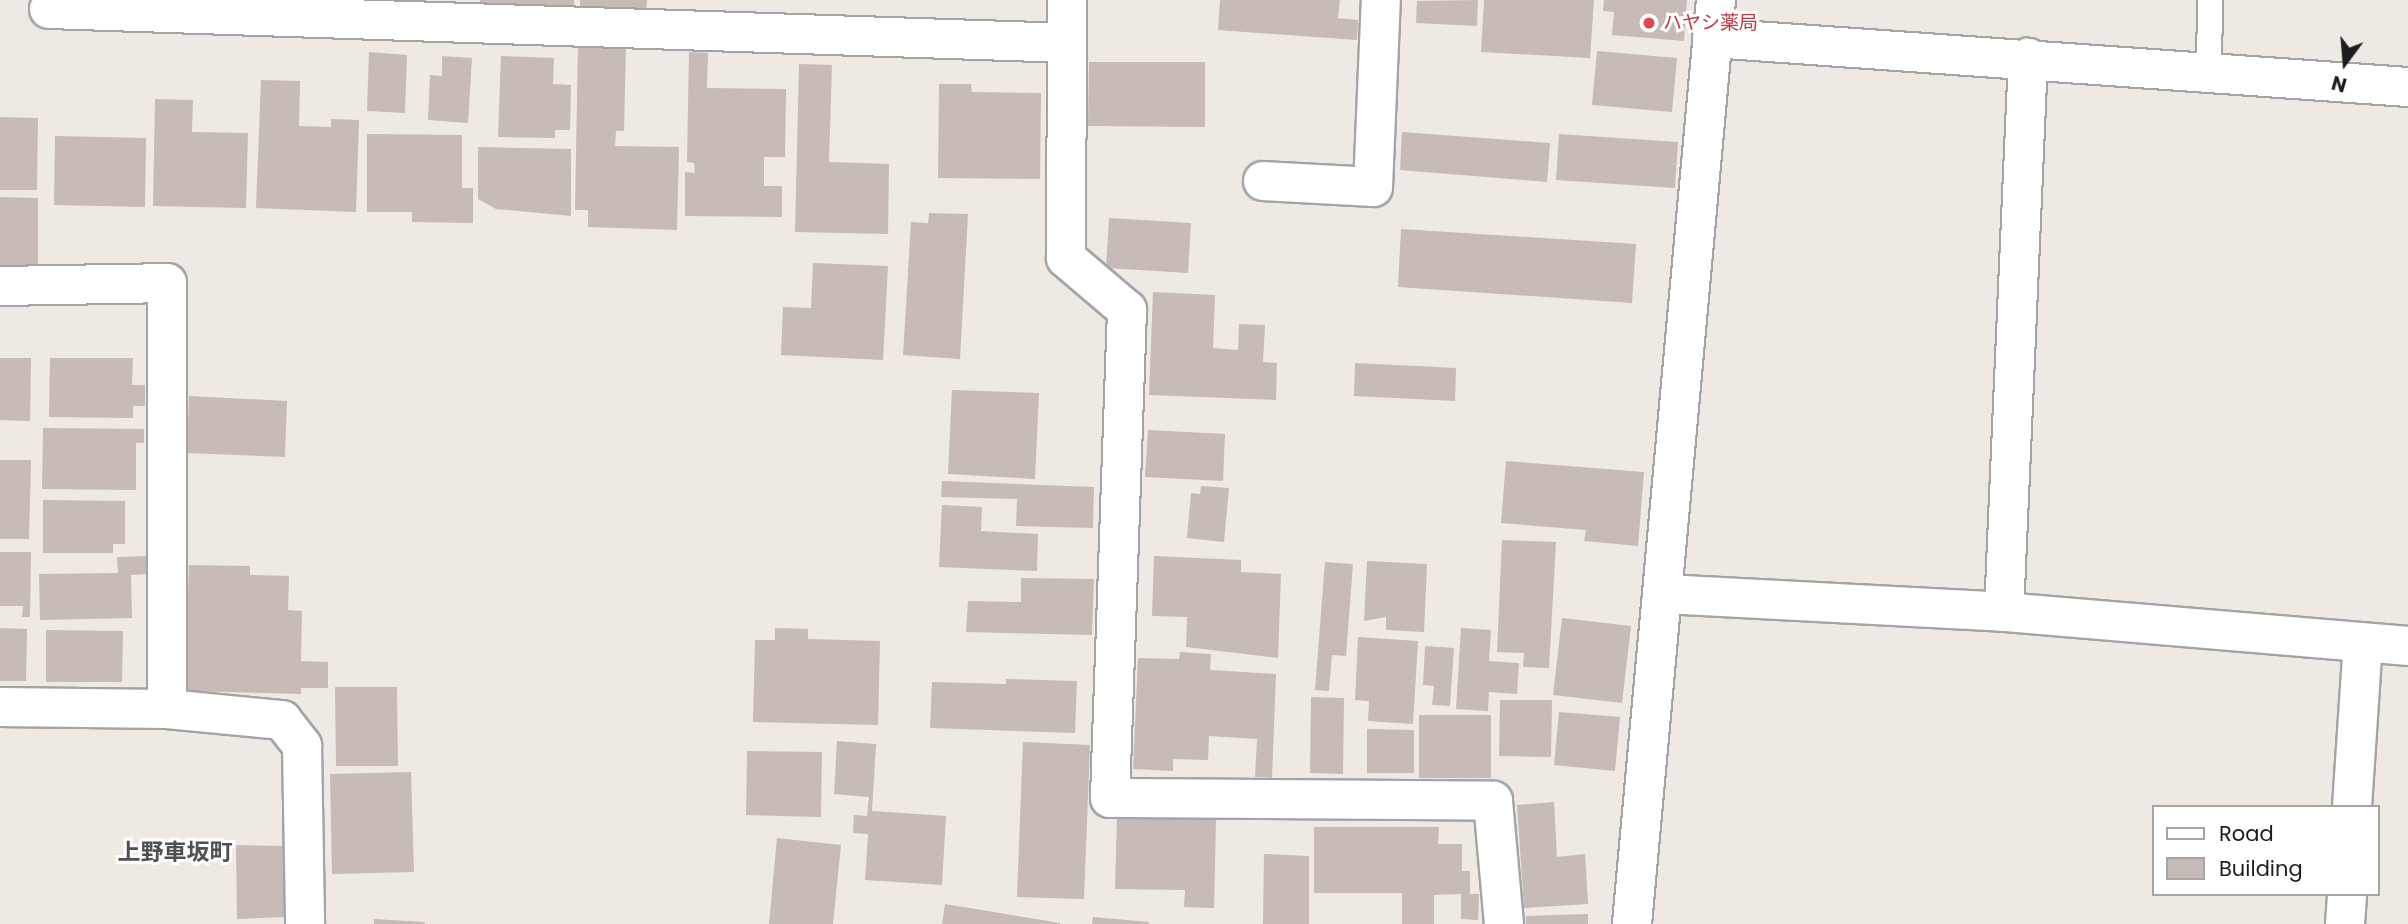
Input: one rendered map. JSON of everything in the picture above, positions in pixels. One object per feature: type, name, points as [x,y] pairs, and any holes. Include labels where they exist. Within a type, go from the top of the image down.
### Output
[{"type":"street","points":[[1067,0],[1066,258],[1127,310],[1110,798],[1493,801],[1504,924]]},
{"type":"street","points":[[1263,181],[1373,187],[1381,0]]},
{"type":"street","points":[[1632,924],[1716,0]]},
{"type":"street","points":[[49,9],[1066,43]]},
{"type":"street","points":[[1712,38],[2028,58],[2408,87]]},
{"type":"street","points":[[2004,612],[2028,58]]},
{"type":"street","points":[[0,286],[166,283],[167,709]]},
{"type":"street","points":[[1664,594],[2004,612],[2408,646]]},
{"type":"street","points":[[2352,805],[2362,643]]},
{"type":"street","points":[[0,707],[167,709],[282,720],[302,746],[305,924]]},
{"type":"street","points":[[2345,924],[2347,896]]},
{"type":"lane","points":[[2209,71],[2210,0]]},
{"type":"building","points":[[480,0],[574,0],[574,11],[480,6]]},
{"type":"building","points":[[580,0],[647,0],[646,17],[580,13]]},
{"type":"building","points":[[1220,0],[1340,0],[1338,18],[1358,20],[1357,40],[1218,30]]},
{"type":"building","points":[[1478,0],[1477,26],[1416,23],[1417,1]]},
{"type":"building","points":[[1484,0],[1594,0],[1590,58],[1481,52]]},
{"type":"building","name":"ハヤシ薬局","points":[[1604,0],[1687,0],[1684,41],[1612,35],[1614,12],[1603,11]]},
{"type":"building","points":[[578,44],[626,45],[624,131],[616,131],[615,146],[679,147],[677,230],[588,227],[588,210],[575,210]]},
{"type":"building","points":[[1597,51],[1677,58],[1672,112],[1592,105]]},
{"type":"building","points":[[369,52],[407,55],[405,113],[367,111]]},
{"type":"building","points":[[689,52],[708,53],[707,88],[786,89],[785,157],[764,157],[764,186],[782,186],[782,217],[685,216],[685,172],[695,173],[694,163],[687,162]]},
{"type":"building","points":[[442,56],[472,58],[468,123],[428,120],[430,75],[442,76]]},
{"type":"building","points":[[501,56],[554,58],[553,84],[571,85],[570,130],[555,130],[555,138],[498,137]]},
{"type":"building","points":[[1089,62],[1205,62],[1205,127],[1088,126]]},
{"type":"building","points":[[799,64],[832,65],[829,162],[889,164],[888,234],[795,232]]},
{"type":"building","points":[[261,80],[300,81],[299,126],[331,127],[331,119],[359,120],[356,212],[256,208]]},
{"type":"building","points":[[939,84],[971,84],[972,92],[1041,93],[1040,179],[938,178]]},
{"type":"building","points":[[155,99],[193,100],[192,132],[248,133],[246,208],[153,206]]},
{"type":"building","points":[[0,117],[38,118],[37,190],[0,190]]},
{"type":"building","points":[[1402,132],[1550,143],[1547,182],[1400,170]]},
{"type":"building","points":[[367,134],[462,135],[462,188],[473,188],[473,223],[412,222],[412,212],[367,212]]},
{"type":"building","points":[[1559,134],[1678,142],[1675,188],[1556,180]]},
{"type":"building","points":[[55,136],[146,138],[145,207],[54,205]]},
{"type":"building","points":[[478,147],[571,149],[571,216],[496,209],[478,199]]},
{"type":"building","points":[[0,197],[38,198],[38,265],[0,265]]},
{"type":"building","points":[[929,213],[968,214],[960,359],[903,355],[911,222],[928,223]]},
{"type":"building","points":[[1109,218],[1191,223],[1188,273],[1106,268]]},
{"type":"building","points":[[1401,229],[1636,244],[1632,303],[1398,287]]},
{"type":"building","points":[[813,263],[888,266],[883,360],[781,355],[783,307],[811,308]]},
{"type":"building","points":[[1153,292],[1215,295],[1213,348],[1238,350],[1239,324],[1265,325],[1263,362],[1277,363],[1276,400],[1149,395]]},
{"type":"building","points":[[0,358],[31,358],[30,421],[0,420]]},
{"type":"building","points":[[50,358],[133,358],[132,385],[145,385],[145,406],[133,406],[133,418],[49,417]]},
{"type":"building","points":[[1355,363],[1456,368],[1455,401],[1354,396]]},
{"type":"building","points":[[952,390],[1039,393],[1035,479],[948,474]]},
{"type":"building","points":[[189,396],[287,401],[285,457],[187,453]]},
{"type":"building","points":[[43,428],[144,429],[144,443],[136,443],[136,490],[42,489]]},
{"type":"building","points":[[1148,430],[1225,434],[1223,481],[1145,477]]},
{"type":"building","points":[[0,460],[31,460],[29,539],[0,539]]},
{"type":"building","points":[[1506,461],[1644,472],[1638,546],[1584,541],[1586,530],[1501,523]]},
{"type":"building","points":[[942,481],[1094,487],[1093,528],[1016,526],[1017,499],[941,497]]},
{"type":"building","points":[[1201,486],[1229,488],[1224,542],[1187,538],[1191,493],[1200,494]]},
{"type":"building","points":[[43,500],[125,501],[125,544],[113,544],[113,553],[43,553]]},
{"type":"building","points":[[942,505],[982,507],[981,531],[1038,534],[1037,571],[939,567]]},
{"type":"building","points":[[1502,540],[1556,542],[1549,668],[1523,667],[1524,653],[1497,652]]},
{"type":"building","points":[[0,552],[31,552],[30,617],[22,617],[23,606],[0,606]]},
{"type":"building","points":[[147,556],[148,574],[131,575],[132,618],[40,620],[39,574],[118,573],[117,557]]},
{"type":"building","points":[[1154,556],[1241,560],[1241,572],[1281,574],[1278,658],[1186,647],[1187,617],[1152,616]]},
{"type":"building","points":[[1367,561],[1427,564],[1424,632],[1386,630],[1386,617],[1364,621]]},
{"type":"building","points":[[1325,562],[1353,564],[1346,656],[1332,655],[1329,691],[1315,690]]},
{"type":"building","points":[[189,565],[250,566],[250,575],[289,576],[288,610],[302,611],[301,661],[328,662],[328,688],[301,688],[301,694],[185,691]]},
{"type":"building","points":[[1021,578],[1094,579],[1092,635],[966,632],[968,601],[1021,602]]},
{"type":"building","points":[[1562,618],[1631,626],[1622,703],[1553,695]]},
{"type":"building","points":[[0,628],[27,629],[26,681],[0,681]]},
{"type":"building","points":[[775,628],[808,629],[808,639],[880,641],[878,725],[753,722],[755,640],[775,640]]},
{"type":"building","points":[[1461,628],[1491,630],[1489,661],[1519,663],[1517,694],[1489,692],[1488,711],[1456,709]]},
{"type":"building","points":[[46,630],[123,631],[122,682],[46,682]]},
{"type":"building","points":[[1358,637],[1418,641],[1413,724],[1368,721],[1369,701],[1355,700]]},
{"type":"building","points":[[1425,646],[1454,648],[1450,706],[1432,705],[1434,686],[1423,685]]},
{"type":"building","points":[[1180,652],[1211,654],[1210,670],[1276,674],[1272,778],[1255,777],[1257,739],[1209,736],[1208,760],[1173,759],[1173,771],[1133,769],[1138,658],[1179,659]]},
{"type":"building","points":[[1006,679],[1077,681],[1075,733],[930,728],[932,682],[1006,684]]},
{"type":"building","points":[[335,687],[397,687],[398,766],[336,766]]},
{"type":"building","points":[[1311,697],[1344,698],[1343,774],[1310,773]]},
{"type":"building","points":[[1500,700],[1552,700],[1551,757],[1499,756]]},
{"type":"building","points":[[1559,712],[1620,717],[1615,771],[1554,765]]},
{"type":"building","points":[[1419,715],[1491,715],[1491,778],[1419,778]]},
{"type":"building","points":[[1367,729],[1414,730],[1414,773],[1367,773]]},
{"type":"building","points":[[837,741],[876,744],[872,811],[946,816],[942,885],[865,880],[868,834],[853,833],[854,815],[867,816],[869,797],[834,794]]},
{"type":"building","points":[[1023,742],[1090,745],[1084,899],[1017,897]]},
{"type":"building","points":[[747,751],[822,752],[821,817],[746,815]]},
{"type":"building","points":[[411,772],[414,872],[332,874],[330,774]]},
{"type":"building","points":[[1554,802],[1557,857],[1585,854],[1588,904],[1524,908],[1517,805]]},
{"type":"building","points":[[1117,816],[1216,819],[1214,908],[1184,907],[1185,890],[1115,889]]},
{"type":"building","points":[[1314,827],[1439,827],[1438,844],[1462,844],[1462,871],[1470,871],[1470,894],[1479,894],[1478,920],[1461,919],[1461,894],[1434,895],[1434,924],[1402,924],[1402,893],[1314,893]]},
{"type":"building","points":[[777,838],[841,845],[833,924],[769,924]]},
{"type":"building","points":[[236,845],[284,846],[284,917],[237,919]]},
{"type":"building","points":[[1264,854],[1309,856],[1309,924],[1263,924]]},
{"type":"building","points":[[945,904],[1060,923],[1060,924],[942,924]]},
{"type":"building","points":[[1588,914],[1588,924],[1526,924],[1526,916]]},
{"type":"building","points":[[1093,917],[1149,922],[1149,924],[1092,924]]},
{"type":"building","points":[[374,919],[425,922],[425,924],[374,924]]},
{"type":"place","name":"ハヤシ薬局","points":[[1649,23]]},
{"type":"district","name":"上野車坂町","points":[[175,852]]}]
